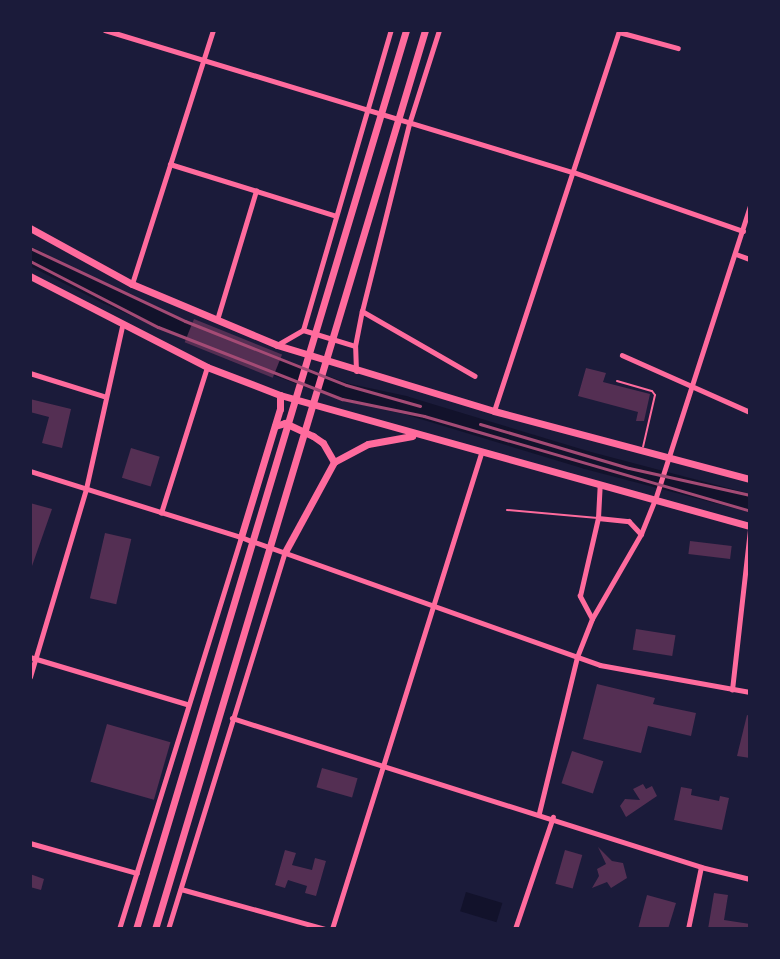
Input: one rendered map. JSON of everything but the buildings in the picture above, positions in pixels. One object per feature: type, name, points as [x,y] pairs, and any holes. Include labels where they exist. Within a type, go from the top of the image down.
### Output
[{"type":"main road","points":[[136,929],[406,30]]},
{"type":"main road","points":[[155,929],[425,30]]},
{"type":"main road","points":[[30,228],[132,284],[277,345],[356,371],[494,411],[750,479]]},
{"type":"main road","points":[[30,276],[122,326],[207,367],[280,395],[416,436],[655,498],[750,528]]},
{"type":"main road","points":[[241,537],[275,426],[280,395]]},
{"type":"main road","points":[[275,426],[285,423],[313,436],[323,443],[334,462]]},
{"type":"main road","points":[[285,552],[334,462],[368,444],[416,436]]},
{"type":"street","points":[[105,30],[366,112],[573,172],[743,231]]},
{"type":"street","points":[[132,284],[213,30]]},
{"type":"street","points":[[277,345],[303,330],[334,215],[391,30]]},
{"type":"street","points":[[356,371],[355,346],[362,311],[409,124],[439,30]]},
{"type":"street","points":[[494,411],[619,31],[678,48]]},
{"type":"street","points":[[170,164],[334,215]]},
{"type":"street","points":[[217,321],[256,191]]},
{"type":"street","points":[[539,813],[577,657],[592,619],[640,534],[655,498],[750,206]]},
{"type":"street","points":[[736,254],[750,259]]},
{"type":"street","points":[[362,311],[475,376]]},
{"type":"street","points":[[30,676],[33,657],[86,489],[104,396],[122,326]]},
{"type":"street","points":[[303,330],[355,346]]},
{"type":"street","points":[[622,355],[750,412]]},
{"type":"street","points":[[161,513],[207,367]]},
{"type":"street","points":[[30,373],[104,396]]},
{"type":"street","points":[[332,929],[481,453]]},
{"type":"street","points":[[30,471],[241,537],[252,537],[268,547],[600,665],[750,692]]},
{"type":"street","points":[[592,619],[580,596],[598,518],[600,485]]},
{"type":"street","points":[[598,518],[629,521],[640,534]]},
{"type":"street","points":[[732,690],[750,528]]},
{"type":"street","points":[[119,929],[187,704],[241,537]]},
{"type":"street","points":[[168,929],[285,552]]},
{"type":"street","points":[[33,657],[187,704]]},
{"type":"street","points":[[232,718],[553,817],[701,867],[750,879]]},
{"type":"street","points":[[515,929],[553,817]]},
{"type":"street","points":[[30,843],[137,873]]},
{"type":"street","points":[[688,929],[701,867]]},
{"type":"street","points":[[181,888],[325,929]]},
{"type":"lane","points":[[617,381],[652,391],[655,395],[642,450]]},
{"type":"lane","points":[[507,510],[598,518]]},
{"type":"shaded area","points":[[466,892],[502,903],[496,922],[460,911]]},
{"type":"waterway","points":[[30,256],[107,295],[210,341]]},
{"type":"waterway","points":[[255,359],[345,392],[405,405],[586,460],[750,503]]},
{"type":"railway","points":[[30,248],[185,321],[346,385],[420,406]]},
{"type":"railway","points":[[30,261],[158,327],[342,399],[424,416],[750,511]]},
{"type":"railway","points":[[480,424],[629,468],[750,495]]}]
